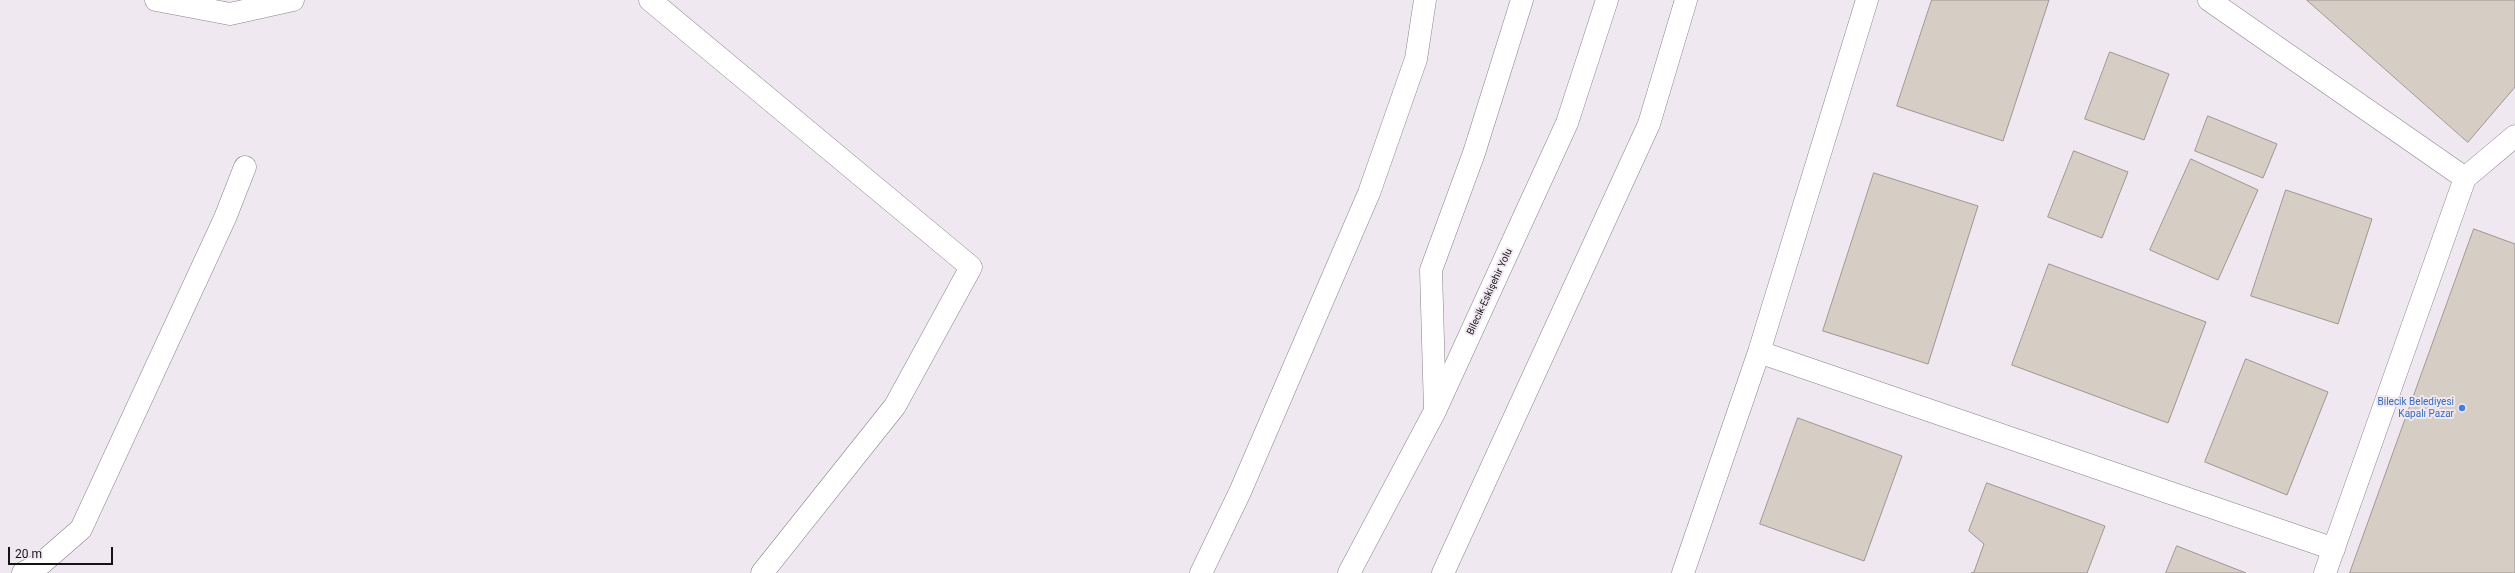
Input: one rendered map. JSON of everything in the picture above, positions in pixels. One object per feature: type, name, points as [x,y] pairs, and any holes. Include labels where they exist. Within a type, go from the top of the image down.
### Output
[{"type":"street","points":[[156,0],[230,14],[293,0]]},
{"type":"street","points":[[650,0],[971,267],[895,406],[762,573]]},
{"type":"street","points":[[1201,573],[1240,492],[1369,193],[1416,59],[1425,0]]},
{"type":"street","points":[[1435,411],[1431,270],[1474,153],[1522,0]]},
{"type":"street","name":"Bilecik-Eskişehir Yolu","points":[[1349,573],[1435,411],[1567,123],[1607,0]]},
{"type":"street","points":[[1443,573],[1649,124],[1686,0]]},
{"type":"street","points":[[1683,573],[1759,352],[1867,0]]},
{"type":"street","points":[[2209,0],[2465,178]]},
{"type":"street","points":[[2325,573],[2465,178],[2515,136]]},
{"type":"street","points":[[23,573],[42,563],[81,529],[222,225],[245,167]]},
{"type":"street","points":[[1759,352],[2334,549]]},
{"type":"building","points":[[1932,0],[2049,0],[2003,141],[1897,106]]},
{"type":"building","points":[[2307,0],[2515,0],[2515,87],[2468,142]]},
{"type":"building","points":[[2110,52],[2169,74],[2144,140],[2085,119]]},
{"type":"building","points":[[2208,116],[2277,144],[2263,178],[2195,151]]},
{"type":"building","points":[[2074,151],[2128,172],[2102,238],[2048,217]]},
{"type":"building","points":[[2191,159],[2258,190],[2218,280],[2150,250]]},
{"type":"building","points":[[1874,173],[1978,206],[1928,364],[1823,331]]},
{"type":"building","points":[[2286,190],[2372,219],[2338,324],[2251,296]]},
{"type":"building","name":"Bilecik Belediyesi Kapalı Pazar","points":[[2474,229],[2515,244],[2515,573],[2350,573]]},
{"type":"building","points":[[2049,264],[2206,322],[2168,423],[2012,365]]},
{"type":"building","points":[[2246,359],[2328,392],[2287,495],[2205,462]]},
{"type":"building","points":[[1798,418],[1902,456],[1864,561],[1760,524]]},
{"type":"building","points":[[1987,483],[2105,526],[2087,573],[1971,573],[1974,572],[1984,544],[1969,531]]},
{"type":"building","points":[[2177,546],[2246,573],[2166,573]]},
{"type":"place","name":"Bilecik Belediyesi Kapalı Pazar","points":[[2462,408]]}]
